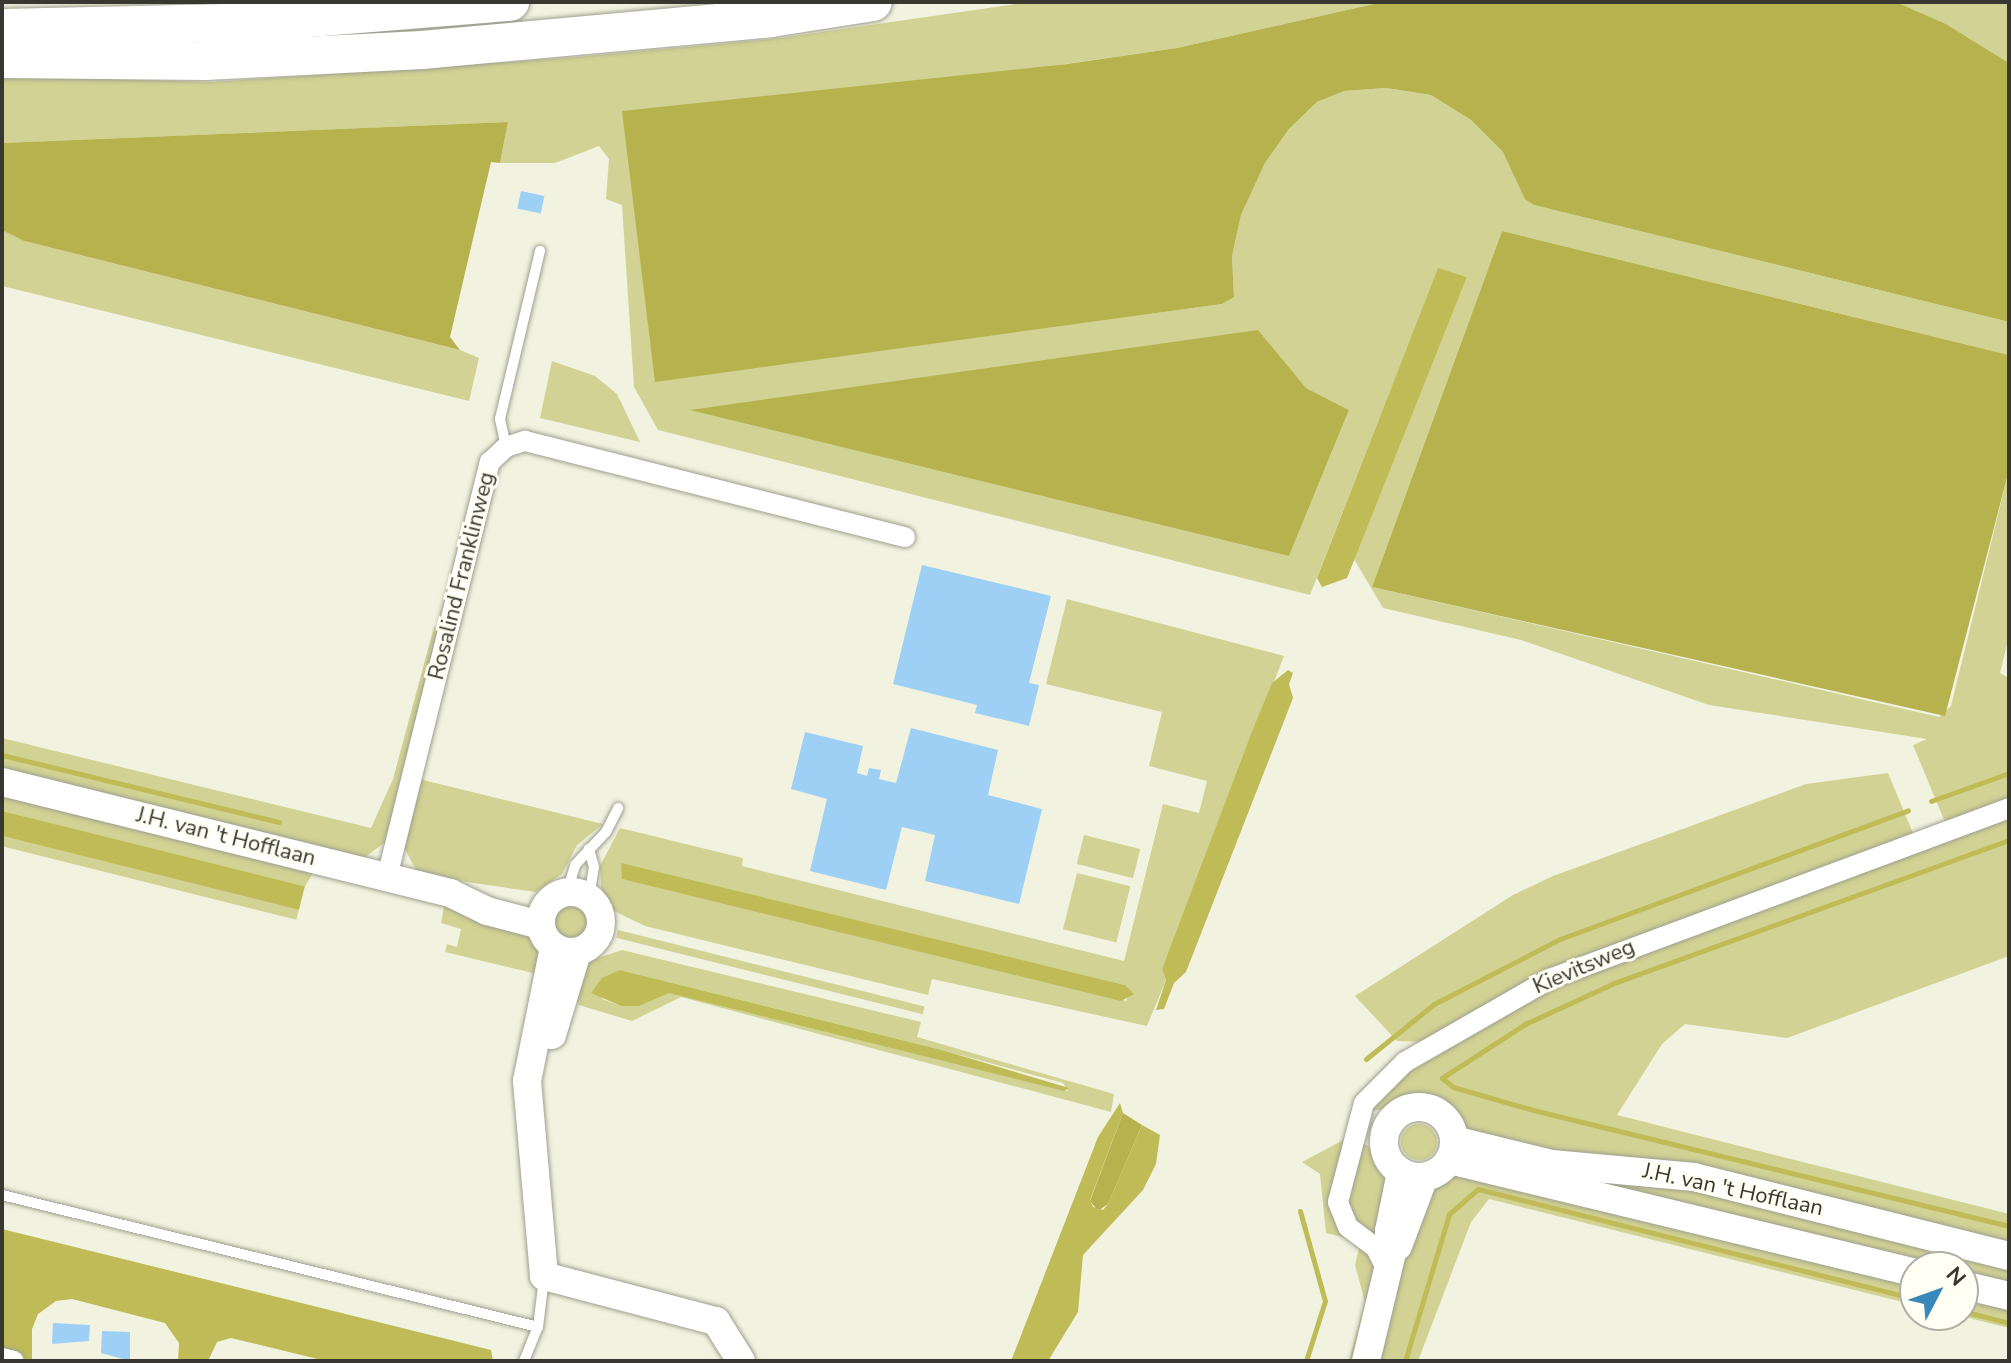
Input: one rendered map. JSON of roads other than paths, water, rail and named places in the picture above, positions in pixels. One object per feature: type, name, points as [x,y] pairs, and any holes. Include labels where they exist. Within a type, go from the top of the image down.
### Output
[{"type":"highway","points":[[2,28],[259,22],[510,2]]},
{"type":"highway","points":[[2,59],[205,61],[422,50],[771,18],[873,2]]},
{"type":"street","name":"Rosalind Franklinweg","points":[[387,877],[490,462],[506,447],[525,441],[905,537]]},
{"type":"street","name":"J.H. van 't Hofflaan","points":[[2,782],[450,893],[487,911],[562,920]]},
{"type":"street","name":"Kievitsweg","points":[[1390,1263],[1348,1227],[1338,1202],[1364,1103],[1405,1062],[1550,979],[2009,808]]},
{"type":"street","points":[[562,920],[531,1120],[544,1276],[716,1321],[741,1361]]},
{"type":"street","points":[[1366,1361],[1390,1263],[1406,1235],[1412,1174],[1384,1144],[1389,1123],[1401,1112],[1432,1109],[1450,1125],[1452,1150],[1412,1174]]},
{"type":"street","name":"J.H. van 't Hofflaan","points":[[1452,1150],[1552,1164],[1694,1177],[2009,1256]]},
{"type":"street","name":"J.H. van 't Hofflaan","points":[[1452,1150],[1899,1269]]},
{"type":"street","points":[[1979,1289],[2009,1296]]},
{"type":"street","points":[[2,1358],[14,1361]]},
{"type":"lane","points":[[506,447],[500,419],[540,251]]},
{"type":"lane","points":[[562,920],[575,865],[615,820],[618,808]]},
{"type":"lane","points":[[562,920],[594,867],[589,849]]},
{"type":"lane","points":[[2,1195],[538,1327]]},
{"type":"lane","points":[[524,1361],[538,1327],[544,1276]]},
{"type":"waterway","points":[[2,755],[279,822]]},
{"type":"waterway","points":[[1931,801],[2009,773]]},
{"type":"waterway","points":[[1366,1059],[1434,1004],[1560,939],[1908,810]]},
{"type":"waterway","points":[[2009,840],[1612,984],[1525,1024],[1442,1078],[1453,1087],[1533,1110],[2009,1226]]},
{"type":"waterway","points":[[1405,1361],[1449,1214],[1478,1189],[1899,1295]]},
{"type":"waterway","points":[[1300,1211],[1325,1301],[1306,1361]]},
{"type":"waterway","points":[[1979,1315],[2009,1323]]}]
